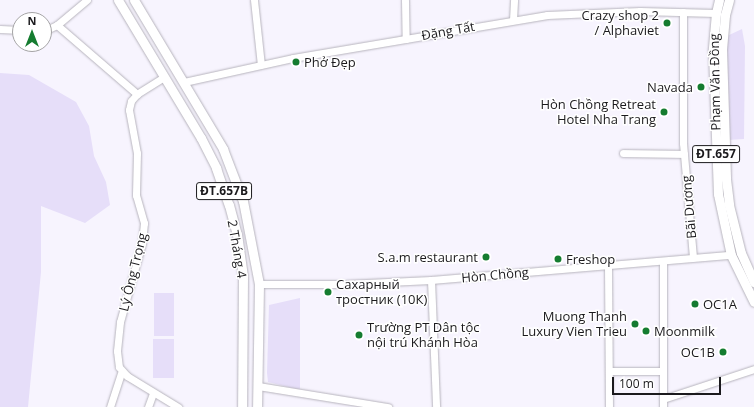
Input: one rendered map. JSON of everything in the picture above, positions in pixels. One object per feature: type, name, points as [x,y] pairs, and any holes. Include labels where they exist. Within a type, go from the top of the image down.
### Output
[{"type":"main road","name":"2 Tháng 4","points":[[118,0],[164,77],[173,89],[216,168],[237,234],[243,276],[242,407]]},
{"type":"main road","name":"2 Tháng 4","points":[[134,0],[223,149],[243,201],[259,284],[257,407]]},
{"type":"main road","name":"Phạm Văn Đồng","points":[[719,0],[726,179],[729,205],[741,252],[754,282]]},
{"type":"main road","name":"Phạm Văn Đồng","points":[[729,0],[720,14],[714,51],[717,180],[722,217],[732,255],[754,302]]},
{"type":"main road","points":[[173,89],[184,82]]},
{"type":"main road","points":[[732,255],[741,252]]},
{"type":"main road","points":[[243,276],[259,284]]},
{"type":"street","points":[[52,27],[57,25],[87,0]]},
{"type":"street","points":[[254,0],[261,65]]},
{"type":"street","points":[[405,0],[406,39]]},
{"type":"street","points":[[513,20],[514,0]]},
{"type":"street","name":"Đặng Tất","points":[[184,82],[261,65],[513,20],[583,12],[683,12],[720,14]]},
{"type":"street","name":"Bãi Dương","points":[[683,12],[684,154],[693,258]]},
{"type":"street","points":[[57,25],[137,94],[164,77]]},
{"type":"street","points":[[0,29],[12,30]]},
{"type":"street","name":"Lý Ông Trọng","points":[[122,372],[117,351],[120,322],[142,243],[144,223],[136,195],[137,153],[130,110],[131,102],[137,94]]},
{"type":"street","points":[[623,154],[684,154]]},
{"type":"street","name":"Hòn Chồng","points":[[259,284],[345,284],[431,280],[732,255]]},
{"type":"street","points":[[663,261],[663,407]]},
{"type":"street","points":[[608,265],[609,407]]},
{"type":"street","points":[[431,280],[436,407]]},
{"type":"street","points":[[663,399],[754,369]]},
{"type":"street","points":[[609,371],[663,370]]},
{"type":"street","points":[[110,407],[122,372],[153,393],[178,407]]},
{"type":"street","points":[[258,386],[388,407]]},
{"type":"street","points":[[148,407],[153,393]]},
{"type":"shaded area","points":[[742,29],[745,46],[744,139],[728,140],[727,36]]},
{"type":"shaded area","points":[[0,73],[29,75],[76,102],[89,126],[94,156],[106,182],[110,205],[85,223],[41,206],[41,272],[28,407],[0,407]]},
{"type":"shaded area","points":[[154,293],[174,293],[174,336],[154,336]]},
{"type":"shaded area","points":[[300,298],[300,390],[268,382],[267,373],[269,305]]},
{"type":"shaded area","points":[[153,339],[174,339],[174,378],[153,378]]},
{"type":"place","name":"Crazy shop 2 / Alphaviet","points":[[667,23]]},
{"type":"place","name":"Phở Đẹp","points":[[296,62]]},
{"type":"place","name":"Navada","points":[[701,87]]},
{"type":"place","name":"Hòn Chồng Retreat Hotel Nha Trang","points":[[664,112]]},
{"type":"place","name":"S.a.m restaurant","points":[[486,257]]},
{"type":"place","name":"Freshop","points":[[558,259]]},
{"type":"place","name":"Сахарный тростник (10К)","points":[[328,292]]},
{"type":"place","name":"OC1A","points":[[695,304]]},
{"type":"place","name":"Muong Thanh Luxury Vien Trieu","points":[[635,324]]},
{"type":"place","name":"Moonmilk","points":[[646,331]]},
{"type":"place","name":"Trường PT Dân tộc nội trú Khánh Hòa","points":[[359,335]]},
{"type":"place","name":"OC1B","points":[[723,352]]}]
